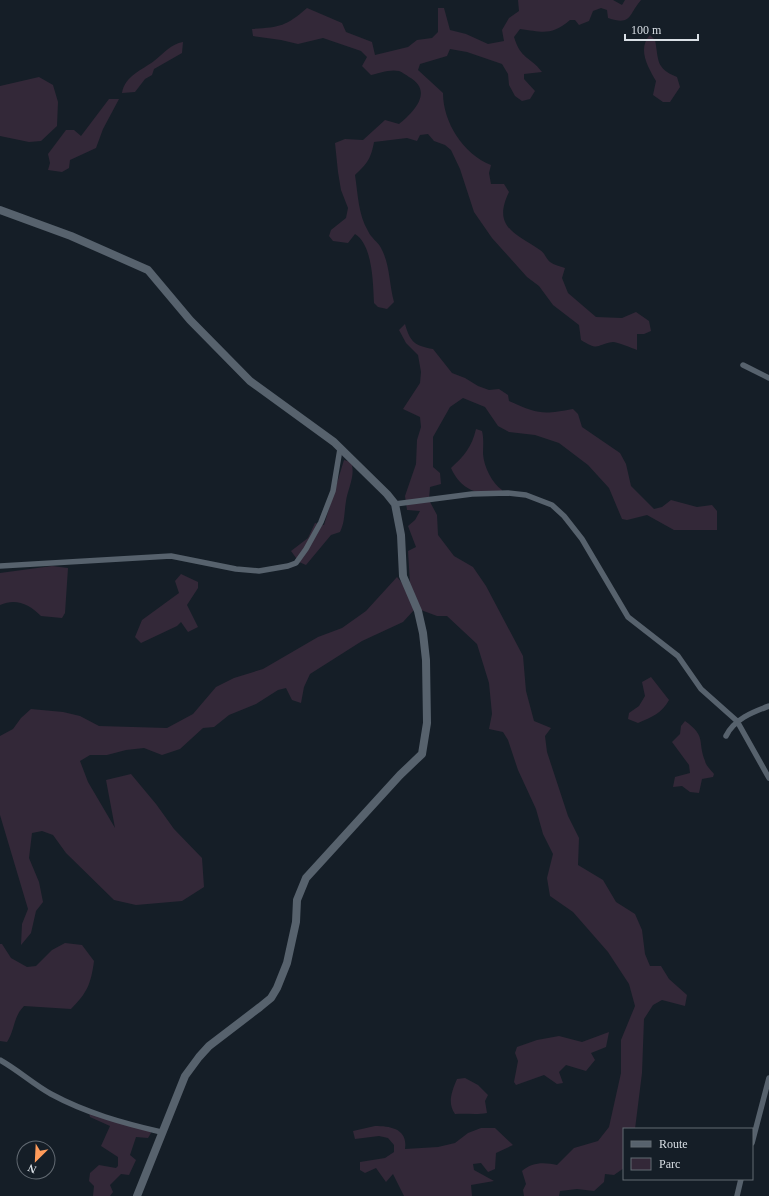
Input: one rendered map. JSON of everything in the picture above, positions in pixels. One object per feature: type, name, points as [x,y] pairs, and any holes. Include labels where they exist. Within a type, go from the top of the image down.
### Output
[{"type":"street","points":[[0,210],[71,236],[148,270],[190,320],[250,381],[293,411],[340,449],[395,504],[401,535],[403,576],[418,611],[423,633],[426,660],[427,723],[422,754],[400,775],[306,878],[297,900],[296,922],[287,963],[274,994],[260,1007],[209,1046],[185,1076],[137,1196]]},
{"type":"street","points":[[743,365],[769,378]]},
{"type":"street","points":[[0,566],[171,556],[236,569],[259,571],[288,566],[296,563],[306,549],[321,522],[333,491],[340,449]]},
{"type":"street","points":[[395,504],[472,494],[508,493],[526,495],[552,505],[564,516],[582,539],[628,617],[678,656],[701,689],[737,721],[769,778]]},
{"type":"street","points":[[726,736],[730,728],[737,721],[769,706]]},
{"type":"street","points":[[0,1060],[50,1094],[78,1108],[120,1122],[162,1132]]},
{"type":"street","points":[[753,1138],[769,1078]]},
{"type":"street","points":[[737,1196],[741,1180]]},
{"type":"green space","points":[[518,0],[613,0],[622,5],[625,0],[641,0],[626,20],[621,21],[608,18],[607,10],[601,8],[593,11],[589,21],[579,25],[575,20],[570,20],[552,31],[541,32],[520,29],[514,37],[520,50],[542,72],[524,74],[524,79],[535,91],[530,99],[522,101],[515,96],[509,85],[508,74],[502,64],[467,52],[450,49],[447,56],[420,64],[418,70],[443,93],[447,115],[456,136],[472,153],[491,165],[489,173],[491,184],[504,184],[509,192],[504,204],[503,213],[509,228],[542,251],[550,262],[565,268],[562,278],[568,293],[596,317],[622,318],[636,312],[649,321],[651,331],[644,334],[637,334],[637,350],[613,342],[592,346],[581,340],[579,325],[553,305],[539,286],[527,277],[492,238],[474,212],[460,169],[451,150],[445,145],[434,141],[428,134],[420,135],[417,141],[407,138],[374,142],[372,152],[368,160],[355,175],[362,218],[369,233],[380,246],[388,267],[394,302],[387,309],[378,307],[374,303],[369,256],[361,239],[355,234],[348,243],[333,241],[329,236],[331,230],[346,218],[348,208],[341,190],[335,143],[345,139],[363,140],[385,120],[399,124],[415,108],[421,95],[420,89],[416,83],[399,71],[388,71],[371,75],[362,66],[367,57],[361,51],[323,38],[298,44],[253,36],[252,29],[269,28],[282,25],[293,19],[307,8],[342,23],[346,32],[372,42],[375,55],[408,47],[417,40],[432,38],[438,32],[438,8],[444,8],[450,30],[466,34],[488,44],[504,41],[502,30],[509,18],[519,11]]},
{"type":"green space","points":[[650,35],[655,40],[661,67],[677,77],[680,87],[670,102],[663,102],[653,95],[656,81],[647,64],[644,52],[646,40]]},
{"type":"green space","points":[[183,42],[182,53],[154,69],[152,75],[145,79],[135,92],[122,93],[130,78],[171,47]]},
{"type":"green space","points":[[39,77],[53,85],[58,102],[57,126],[41,141],[29,142],[0,136],[0,86]]},
{"type":"green space","points":[[109,99],[119,99],[103,129],[96,148],[70,160],[69,168],[62,172],[48,170],[50,163],[48,154],[66,130],[74,130],[81,136]]},
{"type":"green space","points":[[405,324],[411,339],[418,345],[433,349],[452,373],[489,390],[499,389],[508,395],[509,401],[527,409],[547,413],[573,409],[578,414],[582,427],[620,453],[626,464],[631,486],[654,509],[662,507],[671,500],[697,507],[712,505],[717,511],[717,530],[674,530],[647,515],[627,520],[622,519],[609,488],[588,465],[559,443],[535,435],[509,432],[498,426],[485,407],[463,398],[450,407],[433,437],[433,467],[440,473],[441,484],[430,487],[429,500],[437,515],[438,535],[454,556],[473,567],[486,586],[523,656],[526,691],[534,721],[551,728],[545,736],[547,752],[568,816],[579,838],[578,865],[603,880],[616,902],[635,914],[642,930],[645,954],[650,966],[661,966],[669,979],[687,995],[685,1006],[662,1000],[653,1005],[644,1019],[642,1073],[635,1128],[623,1128],[623,1169],[614,1175],[605,1174],[604,1182],[594,1191],[577,1189],[560,1191],[559,1196],[524,1196],[523,1190],[526,1184],[522,1171],[534,1164],[547,1163],[557,1165],[574,1148],[598,1141],[609,1127],[621,1073],[621,1040],[635,1006],[629,984],[608,952],[573,912],[550,896],[547,878],[553,854],[543,834],[536,809],[518,770],[508,740],[503,732],[489,729],[492,714],[489,683],[477,644],[447,616],[437,616],[421,610],[410,584],[408,551],[416,547],[408,526],[415,520],[420,511],[407,510],[405,496],[416,464],[417,440],[421,427],[420,417],[403,409],[420,383],[421,372],[418,355],[406,343],[399,330]]},
{"type":"green space","points":[[476,429],[482,431],[485,464],[492,479],[502,490],[501,495],[484,494],[471,490],[460,482],[451,468],[467,451]]},
{"type":"green space","points":[[344,460],[351,462],[353,472],[346,501],[342,528],[340,532],[331,535],[306,565],[299,562],[291,551],[308,538],[315,523],[324,525]]},
{"type":"green space","points":[[52,566],[68,568],[65,613],[62,618],[41,616],[32,608],[22,603],[11,602],[0,605],[0,573]]},
{"type":"green space","points":[[181,574],[198,582],[198,588],[187,605],[198,627],[188,632],[181,622],[177,626],[141,643],[135,637],[142,620],[179,593],[175,581]]},
{"type":"green space","points":[[397,577],[404,585],[414,610],[403,622],[362,641],[310,674],[304,687],[301,703],[292,700],[286,688],[278,690],[256,704],[229,715],[214,727],[203,728],[180,749],[162,755],[144,748],[126,750],[107,755],[90,755],[80,761],[88,782],[115,828],[106,780],[131,774],[156,804],[174,829],[202,858],[204,887],[182,901],[136,905],[114,900],[66,853],[53,835],[42,831],[32,833],[29,858],[39,882],[43,902],[36,911],[31,933],[21,945],[22,924],[28,909],[0,815],[0,736],[13,729],[21,718],[31,709],[63,712],[80,716],[99,726],[167,728],[193,714],[216,687],[234,678],[263,669],[318,637],[342,628],[366,611]]},
{"type":"green space","points":[[651,677],[669,700],[660,711],[648,719],[638,723],[628,719],[629,713],[639,706],[645,696],[642,682]]},
{"type":"green space","points":[[685,721],[692,726],[699,735],[707,766],[714,774],[713,777],[702,779],[699,793],[690,792],[682,786],[673,787],[675,777],[690,773],[689,765],[672,742],[680,734],[681,726]]},
{"type":"green space","points":[[65,943],[82,945],[94,961],[90,982],[85,993],[71,1009],[24,1006],[20,1010],[7,1042],[0,1041],[0,944],[2,944],[11,958],[27,967],[36,966],[52,950]]},
{"type":"green space","points":[[609,1032],[606,1047],[591,1053],[595,1060],[586,1071],[566,1065],[559,1072],[563,1083],[557,1084],[544,1075],[516,1085],[514,1082],[518,1061],[515,1053],[517,1047],[537,1040],[559,1036],[582,1042]]},
{"type":"green space","points":[[465,1078],[478,1085],[488,1095],[485,1101],[487,1113],[455,1114],[451,1106],[452,1092],[457,1079]]},
{"type":"green space","points":[[89,1112],[150,1131],[151,1133],[148,1138],[136,1137],[130,1155],[136,1160],[129,1175],[121,1174],[110,1185],[113,1192],[110,1196],[93,1196],[94,1186],[89,1181],[90,1173],[99,1165],[116,1168],[118,1166],[118,1157],[101,1146],[110,1126],[90,1117]]},
{"type":"green space","points":[[375,1126],[392,1128],[401,1133],[404,1137],[405,1149],[438,1147],[455,1143],[468,1133],[481,1128],[495,1128],[513,1145],[496,1153],[495,1169],[488,1172],[481,1163],[473,1164],[474,1170],[494,1181],[471,1185],[472,1196],[404,1196],[393,1174],[386,1182],[376,1168],[365,1173],[360,1170],[360,1162],[385,1158],[394,1152],[394,1145],[388,1138],[379,1136],[355,1139],[353,1131]]}]
